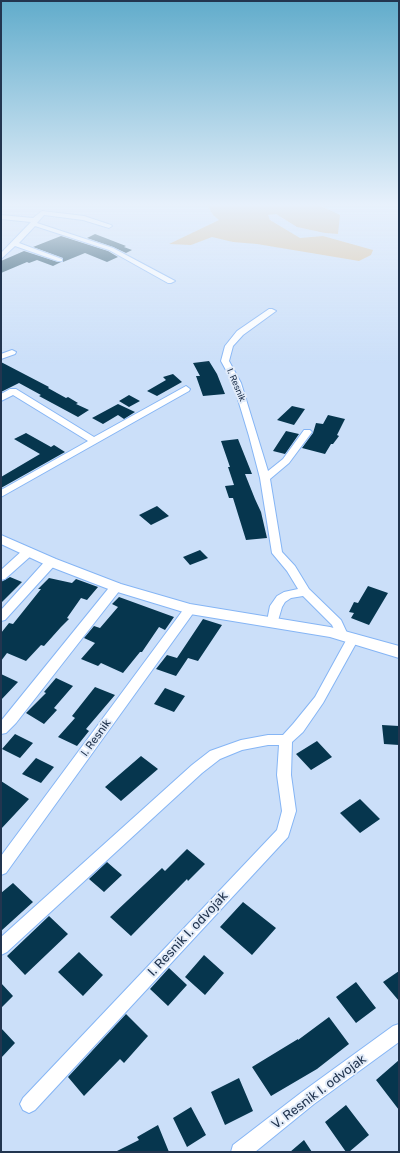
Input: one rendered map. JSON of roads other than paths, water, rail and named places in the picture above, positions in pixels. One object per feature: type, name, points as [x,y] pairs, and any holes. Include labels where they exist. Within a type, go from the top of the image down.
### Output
[{"type":"street","points":[[54,258],[60,260]]},
{"type":"street","points":[[128,258],[171,281]]},
{"type":"street","name":"I. Resnik","points":[[272,311],[240,333],[229,346],[225,362],[237,383],[254,436],[265,478],[276,553],[291,569],[305,592],[333,619],[348,637]]},
{"type":"street","points":[[1,357],[12,352]]},
{"type":"street","points":[[1,494],[186,389]]},
{"type":"street","points":[[1,398],[13,391],[94,441]]},
{"type":"street","points":[[265,478],[286,461],[307,432]]},
{"type":"street","points":[[1,540],[51,562],[116,587],[190,609],[273,621],[348,637],[399,652]]},
{"type":"street","points":[[1,576],[28,552]]},
{"type":"street","points":[[1,617],[51,562]]},
{"type":"street","points":[[1,729],[11,719],[116,587]]},
{"type":"street","points":[[273,621],[276,606],[281,599],[305,592]]},
{"type":"street","name":"I. Resnik","points":[[1,868],[190,609]]},
{"type":"street","points":[[1,947],[191,774],[215,755],[241,746],[268,740],[286,740],[298,728],[319,700],[348,637]]},
{"type":"street","name":"I. Resnik I. odvojak","points":[[29,1104],[283,833],[289,811],[284,775],[286,740]]},
{"type":"street","name":"V. Resnik I. odvojak","points":[[240,1152],[308,1098],[399,1032]]}]
